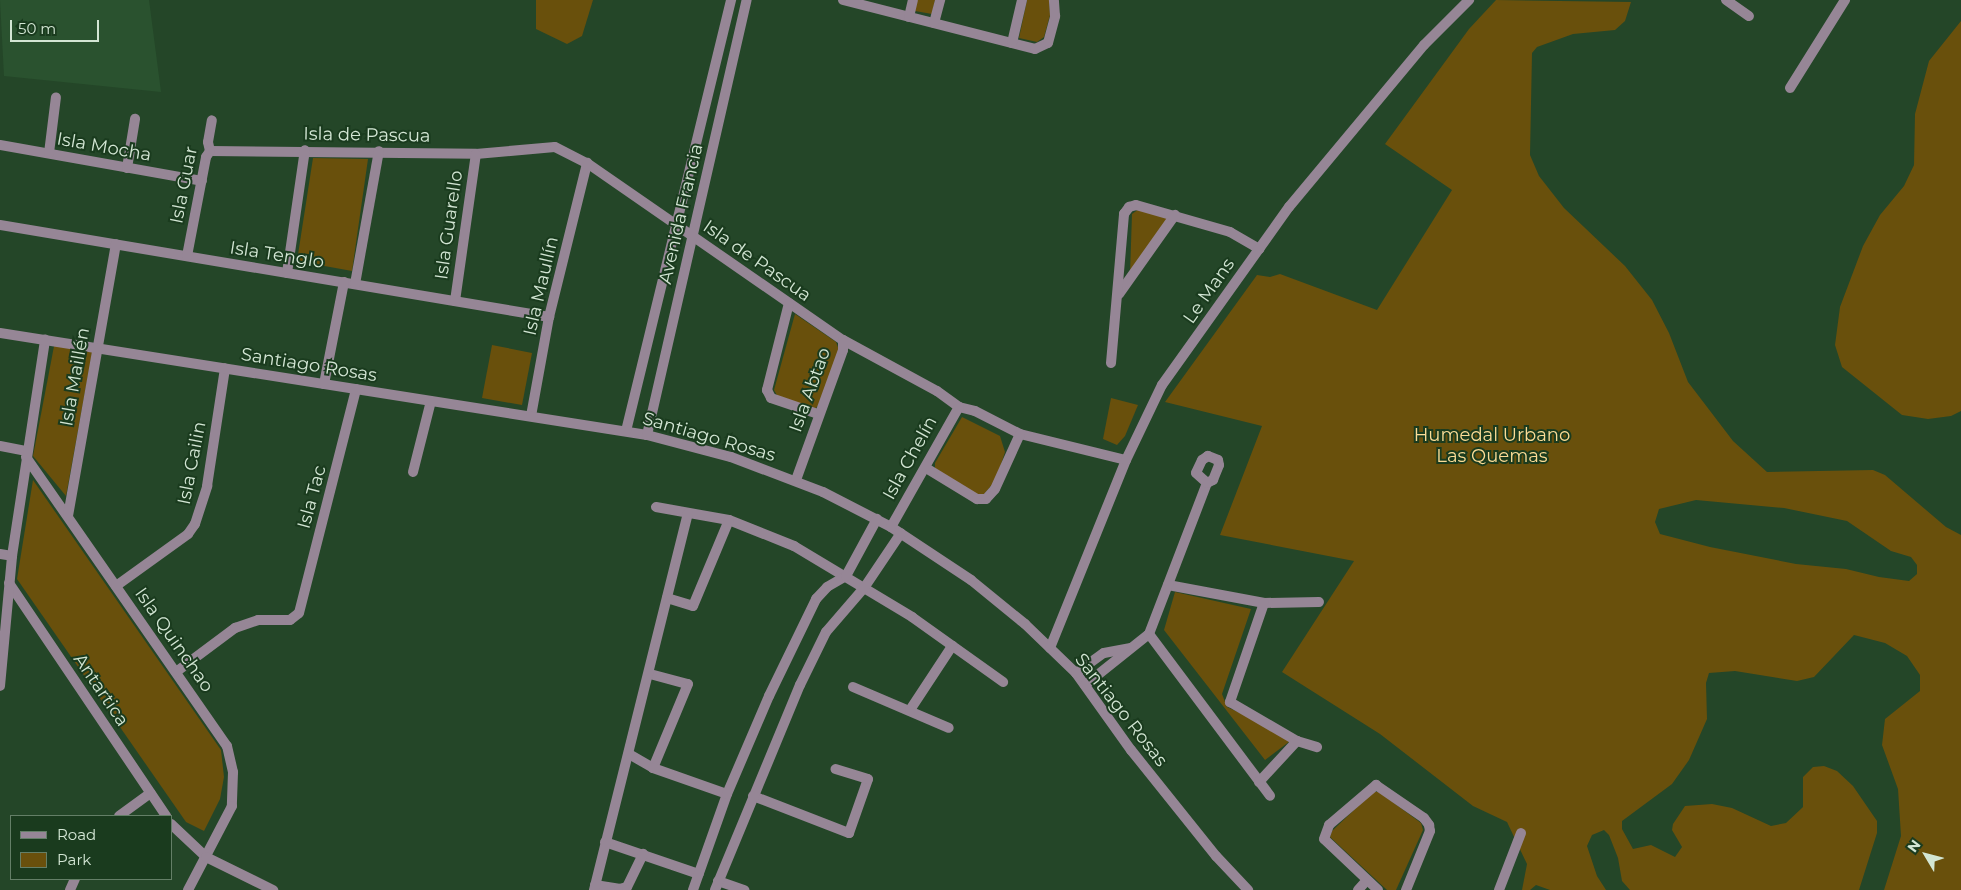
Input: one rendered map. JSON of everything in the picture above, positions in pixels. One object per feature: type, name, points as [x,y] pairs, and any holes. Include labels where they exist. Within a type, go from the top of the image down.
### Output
[{"type":"street","name":"Avenida Francia","points":[[626,431],[678,225],[731,0]]},
{"type":"street","name":"Avenida Francia","points":[[648,435],[747,0]]},
{"type":"street","points":[[843,0],[1035,49],[1048,43],[1055,16],[1054,0]]},
{"type":"street","points":[[909,17],[913,0]]},
{"type":"street","points":[[934,24],[940,0]]},
{"type":"street","points":[[1012,44],[1022,0]]},
{"type":"street","name":"Le Mans","points":[[1050,648],[1126,460],[1162,385],[1289,207],[1418,52],[1469,0]]},
{"type":"street","points":[[1726,0],[1749,16]]},
{"type":"street","points":[[1790,88],[1846,0]]},
{"type":"street","points":[[726,22],[740,27]]},
{"type":"street","points":[[49,154],[56,97]]},
{"type":"street","points":[[127,168],[135,119]]},
{"type":"street","name":"Isla Guar","points":[[187,256],[206,157],[210,151],[208,142],[212,120]]},
{"type":"street","points":[[699,135],[715,138]]},
{"type":"street","name":"Isla Mocha","points":[[0,145],[202,182]]},
{"type":"street","name":"Isla de Pascua","points":[[210,151],[305,150],[476,154],[556,148],[587,163],[843,340],[937,391],[959,407],[975,411],[1020,434],[1126,460]]},
{"type":"street","points":[[288,273],[305,150]]},
{"type":"street","points":[[355,284],[379,151]]},
{"type":"street","name":"Isla Guarello","points":[[455,301],[476,154]]},
{"type":"street","name":"Isla Maullín","points":[[531,416],[549,317],[587,163]]},
{"type":"street","points":[[1111,363],[1119,294],[1124,214],[1136,205],[1175,215],[1238,235],[1258,249]]},
{"type":"street","points":[[1119,294],[1175,215]]},
{"type":"street","name":"Isla Tenglo","points":[[0,225],[549,317]]},
{"type":"street","name":"Isla Maillén","points":[[68,516],[95,348],[116,244]]},
{"type":"street","points":[[324,384],[344,282]]},
{"type":"street","points":[[789,304],[767,390],[772,398],[818,414]]},
{"type":"street","name":"Santiago Rosas","points":[[0,333],[648,435],[731,457],[796,480],[877,519],[901,533],[971,580],[1050,648],[1076,673],[1131,750],[1216,856],[1248,890]]},
{"type":"street","points":[[0,686],[12,556],[26,454],[45,340]]},
{"type":"street","name":"Isla Abtao","points":[[796,480],[842,350],[843,340]]},
{"type":"street","name":"Isla Cailin","points":[[116,586],[188,534],[195,524],[207,486],[225,368]]},
{"type":"street","name":"Isla Tac","points":[[176,672],[235,628],[258,620],[290,620],[299,613],[356,389]]},
{"type":"street","points":[[413,472],[431,401]]},
{"type":"street","name":"Isla Chelín","points":[[891,527],[959,407]]},
{"type":"street","points":[[926,468],[977,499],[986,499],[995,489],[1020,434]]},
{"type":"street","points":[[0,446],[26,454]]},
{"type":"street","name":"Isla Quinchao","points":[[26,454],[221,736],[233,772],[232,806],[188,890]]},
{"type":"street","points":[[1085,685],[1149,634],[1207,483]]},
{"type":"street","points":[[656,506],[688,514],[729,520],[794,546],[912,616],[1003,682]]},
{"type":"street","points":[[643,854],[628,887],[619,890],[594,888],[650,674],[688,514]]},
{"type":"street","points":[[693,890],[727,794],[769,696],[816,599],[826,587],[846,576],[877,519]]},
{"type":"street","points":[[667,598],[693,606],[729,520]]},
{"type":"street","points":[[744,890],[717,886],[800,685],[826,632],[864,588],[901,533]]},
{"type":"street","points":[[0,554],[12,556]]},
{"type":"street","name":"Antartica","points":[[9,583],[165,815]]},
{"type":"street","points":[[1168,586],[1264,603],[1318,602]]},
{"type":"street","points":[[1264,603],[1230,702],[1297,741],[1317,747]]},
{"type":"street","points":[[1149,634],[1270,796]]},
{"type":"street","points":[[910,710],[952,646]]},
{"type":"street","points":[[1076,673],[1104,653],[1131,648]]},
{"type":"street","points":[[650,674],[688,684],[653,768]]},
{"type":"street","points":[[853,687],[949,728]]},
{"type":"street","points":[[1259,782],[1297,741]]},
{"type":"street","points":[[629,754],[653,768],[727,794]]},
{"type":"street","points":[[753,796],[849,833],[868,779],[835,769]]},
{"type":"street","points":[[1378,890],[1324,838],[1329,825],[1376,785],[1424,818],[1429,825],[1430,831],[1406,890]]},
{"type":"street","points":[[120,815],[151,793]]},
{"type":"street","points":[[172,825],[206,857],[273,890]]},
{"type":"street","points":[[1499,890],[1521,834]]},
{"type":"street","points":[[605,842],[699,874]]},
{"type":"street","points":[[1358,890],[1367,880]]},
{"type":"shaded area","points":[[0,0],[149,0],[161,92],[4,76]]},
{"type":"green space","points":[[536,0],[593,0],[582,36],[567,44],[536,29]]},
{"type":"green space","points":[[917,0],[935,0],[932,14],[915,11]]},
{"type":"green space","points":[[1027,0],[1049,0],[1050,15],[1044,37],[1037,42],[1019,38]]},
{"type":"green space","name":"Humedal Urbano Las Quemas","points":[[1496,0],[1631,2],[1625,21],[1615,30],[1573,34],[1537,47],[1532,53],[1530,155],[1539,176],[1564,208],[1625,266],[1652,300],[1669,333],[1688,382],[1733,441],[1767,472],[1873,470],[1885,475],[1946,527],[1961,535],[1961,890],[1884,890],[1901,836],[1898,789],[1882,745],[1885,719],[1920,691],[1920,675],[1907,656],[1885,643],[1854,635],[1814,677],[1797,681],[1735,671],[1709,673],[1706,683],[1707,719],[1689,760],[1672,784],[1622,821],[1622,829],[1633,849],[1651,845],[1675,857],[1682,847],[1672,830],[1673,824],[1685,806],[1712,804],[1732,808],[1771,826],[1786,823],[1803,807],[1803,777],[1813,767],[1824,766],[1837,771],[1853,786],[1877,821],[1877,833],[1859,890],[1630,890],[1622,881],[1618,858],[1609,835],[1604,830],[1592,835],[1587,846],[1597,876],[1606,890],[1550,890],[1536,885],[1530,890],[1522,890],[1527,864],[1507,822],[1473,806],[1380,734],[1282,672],[1354,561],[1220,535],[1262,426],[1165,402],[1257,275],[1270,277],[1280,274],[1377,310],[1452,190],[1385,144],[1469,29]],"holes":[[[1696,500],[1784,508],[1847,521],[1891,551],[1911,557],[1917,565],[1917,574],[1909,581],[1879,577],[1846,569],[1796,564],[1710,547],[1660,534],[1655,522],[1659,509]]]},
{"type":"green space","points":[[1961,21],[1961,411],[1951,416],[1928,419],[1902,415],[1842,367],[1835,345],[1840,307],[1863,246],[1880,215],[1904,186],[1914,165],[1915,114],[1929,61]]},
{"type":"green space","points":[[313,158],[368,159],[352,271],[297,261]]},
{"type":"green space","points":[[1139,209],[1169,217],[1130,274],[1132,214]]},
{"type":"green space","points":[[795,314],[836,342],[840,353],[818,406],[813,410],[778,397],[774,390]]},
{"type":"green space","points":[[55,341],[93,348],[66,496],[33,456]]},
{"type":"green space","points":[[492,345],[532,353],[522,405],[482,398]]},
{"type":"green space","points":[[1111,398],[1138,405],[1125,436],[1117,445],[1103,439]]},
{"type":"green space","points":[[962,417],[1000,436],[1005,452],[996,480],[984,494],[973,494],[935,468],[935,463]]},
{"type":"green space","points":[[33,480],[221,750],[224,777],[220,799],[204,831],[186,822],[17,579]]},
{"type":"green space","points":[[1175,592],[1251,609],[1222,694],[1227,707],[1294,738],[1265,760],[1164,630]]},
{"type":"green space","points":[[1373,792],[1379,792],[1421,823],[1423,830],[1396,890],[1387,890],[1330,837],[1332,831]]}]
